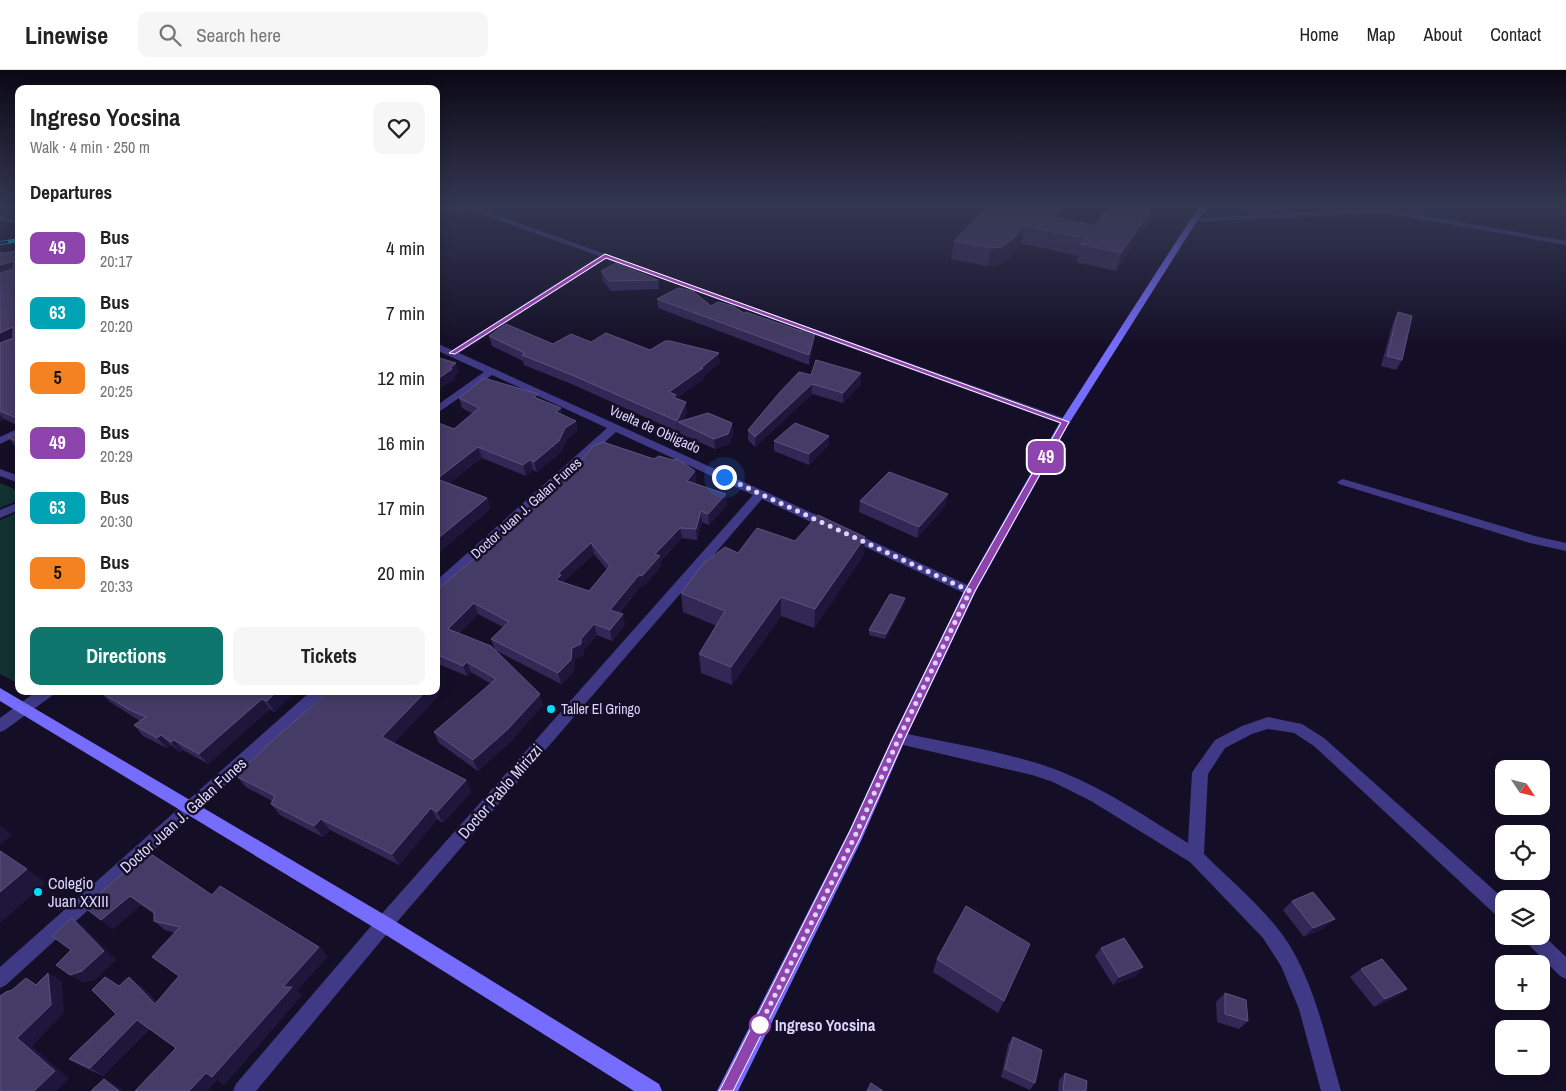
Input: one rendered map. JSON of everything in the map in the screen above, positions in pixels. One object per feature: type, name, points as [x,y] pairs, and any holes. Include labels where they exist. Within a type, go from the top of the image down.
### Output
[{"type":"main road","points":[[727,1091],[855,836],[899,738],[970,591],[1065,422],[1173,253]]},
{"type":"main road","points":[[0,694],[384,924],[645,1089]]},
{"type":"street","points":[[0,255],[15,253]]},
{"type":"street","points":[[596,253],[1065,422]]},
{"type":"street","points":[[453,353],[605,256]]},
{"type":"street","name":"Vuelta de Obligado","points":[[440,348],[970,591]]},
{"type":"street","points":[[440,408],[491,371]]},
{"type":"street","name":"Doctor Juan J. Galan Funes","points":[[440,584],[615,428]]},
{"type":"street","points":[[0,441],[15,433]]},
{"type":"street","points":[[0,472],[15,478]]},
{"type":"street","points":[[1343,482],[1534,540],[1566,547]]},
{"type":"street","name":"Doctor Pablo Mirizzi","points":[[243,1091],[384,924],[760,494]]},
{"type":"street","points":[[0,514],[15,508]]},
{"type":"street","points":[[0,726],[43,695]]},
{"type":"street","name":"Doctor Juan J. Galan Funes","points":[[0,980],[317,695]]},
{"type":"street","points":[[1196,857],[1200,773],[1220,744],[1247,730],[1268,723],[1296,728],[1319,742],[1495,902]]},
{"type":"street","points":[[899,738],[1032,768],[1058,777],[1097,796],[1196,857],[1269,932],[1288,960],[1308,1009],[1331,1091]]},
{"type":"street","points":[[1541,945],[1566,970]]},
{"type":"green space","points":[[0,483],[15,489],[15,502],[0,508]]},
{"type":"green space","points":[[15,514],[15,682],[0,674],[0,520]]},
{"type":"building","points":[[0,253],[5,255],[15,253],[15,417],[0,411],[0,343],[13,338],[13,327],[0,333],[0,273],[13,269],[14,261],[0,265]]},
{"type":"building","points":[[616,263],[658,280],[609,281],[601,271]]},
{"type":"building","points":[[678,288],[693,291],[711,306],[718,302],[733,306],[744,313],[746,312],[801,331],[804,329],[815,333],[809,355],[657,299]]},
{"type":"building","points":[[1398,312],[1412,316],[1402,360],[1387,356]]},
{"type":"building","points":[[506,324],[553,344],[571,334],[591,342],[606,333],[650,350],[665,341],[670,341],[719,353],[701,368],[703,368],[669,392],[676,395],[673,397],[686,402],[677,421],[522,355],[525,353],[489,336]]},
{"type":"building","points":[[440,358],[456,363],[450,368],[452,369],[440,377]]},
{"type":"building","points":[[816,360],[861,373],[843,393],[812,384],[755,437],[748,430],[799,372],[811,375]]},
{"type":"building","points":[[484,378],[538,394],[534,397],[561,408],[556,412],[576,421],[565,428],[559,441],[534,462],[530,460],[523,465],[478,447],[440,477],[440,424],[454,429],[479,408],[459,398]]},
{"type":"building","points":[[708,413],[732,423],[728,434],[714,439],[678,422]]},
{"type":"building","points":[[795,423],[829,436],[809,454],[774,441]]},
{"type":"building","points":[[15,434],[15,441],[8,437]]},
{"type":"building","points":[[603,442],[654,459],[659,456],[673,460],[677,459],[695,471],[687,481],[726,494],[708,514],[701,511],[696,529],[680,528],[655,554],[660,556],[643,575],[638,576],[610,610],[623,614],[610,630],[594,624],[581,639],[581,644],[572,648],[571,660],[558,673],[491,639],[509,622],[474,603],[448,629],[491,646],[540,694],[507,730],[473,760],[434,732],[496,679],[467,662],[463,666],[440,656],[440,588],[518,522],[517,519],[534,504],[533,502],[547,492],[552,485],[562,480],[565,481],[593,446]],"holes":[[[591,543],[610,566],[589,591],[556,580],[561,575],[558,574]]]},
{"type":"building","points":[[889,472],[948,494],[919,527],[860,501]]},
{"type":"building","points":[[440,480],[487,498],[440,537]]},
{"type":"building","points":[[818,515],[865,537],[815,609],[781,597],[731,667],[699,654],[725,611],[681,593],[704,563],[725,547],[738,553],[757,528],[795,541]]},
{"type":"building","points":[[890,594],[905,598],[886,634],[869,630]]},
{"type":"building","points":[[105,695],[273,695],[267,701],[262,699],[199,754],[174,740],[171,742],[161,735],[157,738],[134,725],[146,717]]},
{"type":"building","points":[[325,695],[422,695],[382,737],[466,780],[437,812],[431,808],[392,854],[321,819],[314,826],[271,804],[275,796],[236,776],[272,741]]},
{"type":"building","points":[[0,851],[27,869],[0,892]]},
{"type":"building","points":[[148,852],[212,895],[220,886],[319,947],[283,987],[292,987],[212,1077],[206,1073],[189,1091],[135,1091],[176,1048],[137,1020],[90,1068],[69,1059],[116,1014],[92,990],[105,977],[119,986],[129,977],[155,1004],[179,976],[152,957],[180,927],[154,921],[154,912],[130,896],[101,920],[84,907]]},
{"type":"building","points":[[1313,892],[1335,919],[1313,928],[1292,901]]},
{"type":"building","points":[[966,906],[1030,944],[1004,1001],[937,959]]},
{"type":"building","points":[[72,918],[104,951],[82,971],[70,975],[56,965],[71,950],[52,936]]},
{"type":"building","points":[[1124,938],[1143,967],[1119,977],[1101,948]]},
{"type":"building","points":[[1382,959],[1407,989],[1385,999],[1361,969]]},
{"type":"building","points":[[48,973],[51,1005],[17,1038],[55,1071],[34,1091],[0,1091],[0,996],[12,990],[26,978],[36,985]]},
{"type":"building","points":[[1225,993],[1246,1000],[1248,1021],[1225,1014]]},
{"type":"building","points":[[1013,1037],[1042,1050],[1035,1083],[1005,1069]]},
{"type":"building","points":[[1065,1073],[1087,1081],[1086,1091],[1063,1091]]},
{"type":"building","points":[[104,1079],[119,1091],[91,1091]]},
{"type":"building","points":[[871,1083],[883,1091],[867,1091]]},
{"type":"bus line","name":"49","points":[[453,353],[605,256],[689,284],[1065,422],[970,591],[899,738],[855,836],[727,1091]]},
{"type":"place","name":"Taller El Gringo","points":[[551,709]]},
{"type":"place","name":"Colegio Juan XXIII","points":[[38,892]]},
{"type":"place","name":"Ingreso Yocsina","points":[[760,1025]]},
{"type":"route","points":[[724,477],[970,591],[899,738],[855,836],[760,1025]]}]
